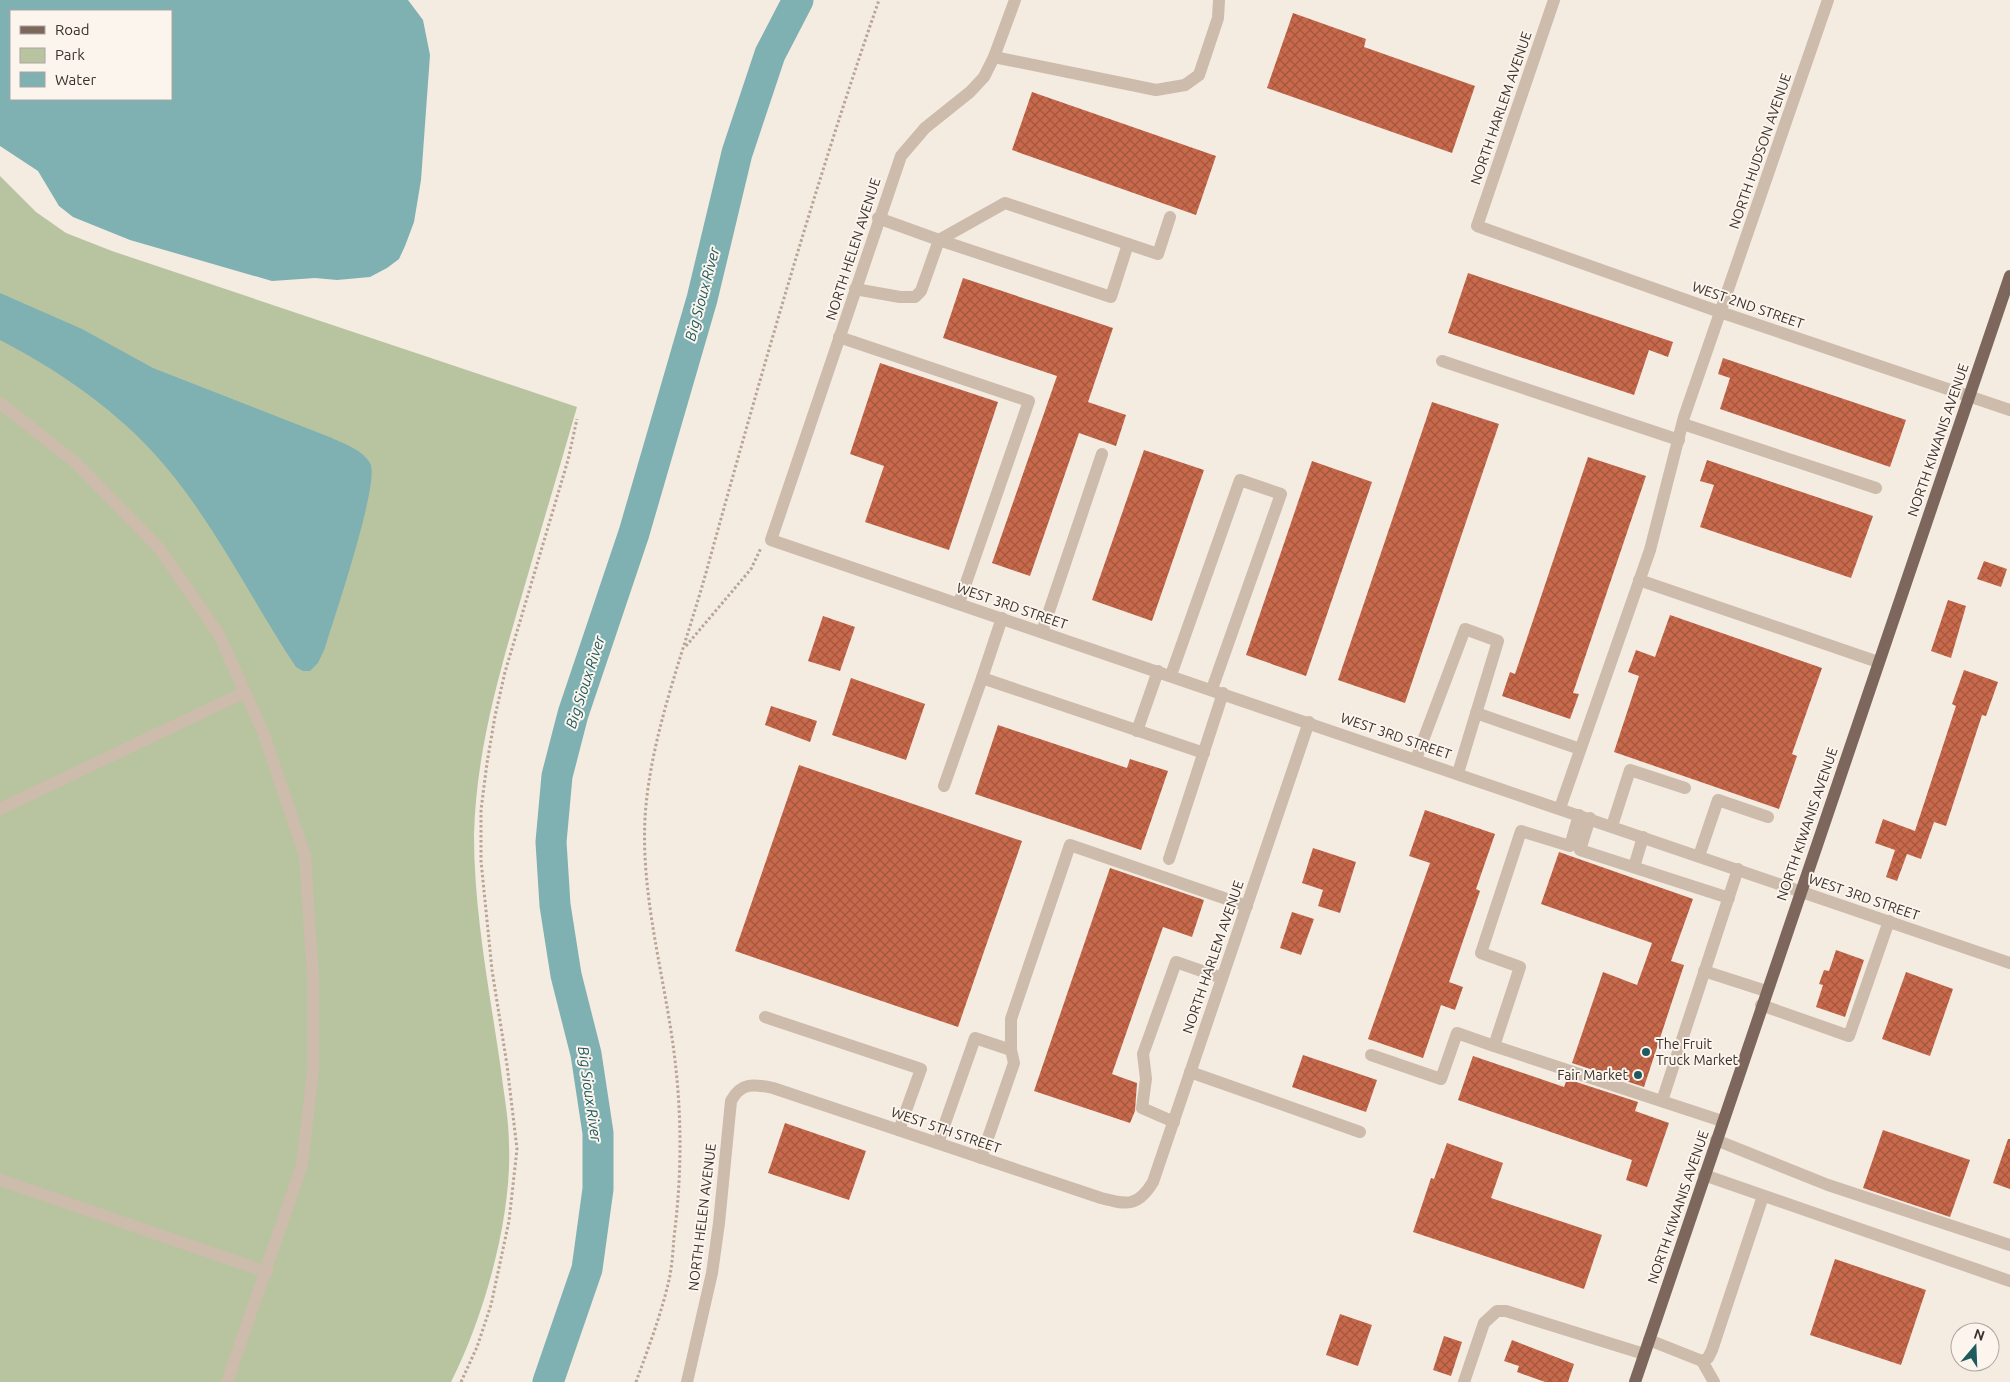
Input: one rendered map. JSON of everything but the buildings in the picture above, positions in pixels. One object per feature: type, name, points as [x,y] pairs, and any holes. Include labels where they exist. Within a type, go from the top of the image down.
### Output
[{"type":"main road","name":"NORTH KIWANIS AVENUE","points":[[1635,1382],[1761,1005],[2010,276]]},
{"type":"street","name":"NORTH HELEN AVENUE","points":[[771,540],[878,218],[901,156],[911,142],[940,114],[970,92],[984,76],[994,57],[1015,0]]},
{"type":"street","points":[[994,57],[1156,90],[1185,85],[1199,75],[1218,18],[1219,0]]},
{"type":"street","name":"NORTH HARLEM AVENUE","points":[[1476,226],[1554,0]]},
{"type":"street","name":"NORTH HUDSON AVENUE","points":[[1560,808],[1639,580],[1663,501],[1683,424],[1720,312],[1828,0]]},
{"type":"street","points":[[855,289],[900,297],[915,296],[921,291],[939,240],[1005,203],[1158,254],[1170,217]]},
{"type":"street","points":[[878,218],[1111,297],[1128,244]]},
{"type":"street","name":"WEST 2ND STREET","points":[[1476,226],[1720,312],[2010,410]]},
{"type":"street","points":[[839,337],[1029,401],[959,603]]},
{"type":"street","points":[[1442,361],[1679,440]]},
{"type":"street","points":[[0,403],[75,462],[159,548],[218,633],[263,732],[305,856],[313,976],[313,1070],[302,1166],[267,1272],[227,1382]]},
{"type":"street","points":[[1683,424],[1876,488]]},
{"type":"street","points":[[1042,632],[1102,454]]},
{"type":"street","points":[[1169,859],[1204,753],[1217,691],[1281,494],[1240,480],[1171,675]]},
{"type":"street","name":"WEST 3RD STREET","points":[[771,540],[1309,722],[2010,963]]},
{"type":"street","points":[[1639,580],[1878,662]]},
{"type":"street","points":[[944,786],[1002,618]]},
{"type":"street","points":[[1416,759],[1464,629],[1498,641],[1458,773]]},
{"type":"street","points":[[1137,731],[1158,671]]},
{"type":"street","points":[[982,678],[1204,753]]},
{"type":"street","points":[[0,809],[245,692]]},
{"type":"street","points":[[1476,713],[1580,749]]},
{"type":"street","name":"NORTH HARLEM AVENUE","points":[[1140,1199],[1153,1182],[1309,722]]},
{"type":"street","points":[[1612,826],[1630,770],[1685,788]]},
{"type":"street","points":[[1699,856],[1718,800],[1768,817]]},
{"type":"street","points":[[1585,817],[1580,850],[1729,898]]},
{"type":"street","points":[[1494,1046],[1520,967],[1481,953],[1521,830],[1570,846],[1585,817]]},
{"type":"street","points":[[1634,867],[1643,837]]},
{"type":"street","points":[[981,1158],[1014,1063],[1011,1050],[1011,1019],[1070,845],[1247,906]]},
{"type":"street","points":[[1662,1101],[1738,869]]},
{"type":"street","points":[[1761,1005],[1849,1036],[1889,921]]},
{"type":"street","points":[[1174,1122],[1142,1108],[1146,1079],[1143,1054],[1176,962],[1222,978]]},
{"type":"street","points":[[1704,971],[1766,992]]},
{"type":"street","points":[[765,1017],[920,1069],[899,1130]]},
{"type":"street","points":[[1372,1055],[1441,1079],[1457,1033],[1722,1121]]},
{"type":"street","points":[[938,1143],[975,1038],[1011,1050]]},
{"type":"street","points":[[1190,1072],[1360,1132]]},
{"type":"street","name":"WEST 5TH STREET","points":[[742,1087],[750,1084],[773,1088],[1118,1202],[1130,1203],[1140,1199]]},
{"type":"street","name":"NORTH HELEN AVENUE","points":[[687,1382],[702,1322],[716,1248],[731,1101],[742,1087]]},
{"type":"street","points":[[1716,1140],[1828,1184],[2010,1245]]},
{"type":"street","points":[[1704,1175],[2010,1281]]},
{"type":"street","points":[[0,1180],[267,1272]]},
{"type":"street","points":[[1702,1361],[1708,1358],[1712,1350],[1763,1196]]},
{"type":"street","points":[[1464,1382],[1484,1323],[1497,1311],[1506,1311],[1644,1354]]},
{"type":"street","points":[[1649,1340],[1702,1361],[1714,1382]]},
{"type":"path","points":[[636,1382],[669,1279],[682,1160],[680,1101],[674,1049],[649,900],[645,853],[645,817],[649,785],[660,732],[820,180],[879,0]]},
{"type":"path","points":[[461,1382],[478,1347],[491,1304],[509,1221],[517,1149],[507,1065],[492,970],[481,861],[481,810],[494,716],[568,460],[577,419]]},
{"type":"path","points":[[684,648],[751,569],[758,551],[771,540]]},
{"type":"green space","points":[[0,176],[36,212],[66,233],[112,251],[577,407],[505,654],[490,714],[479,774],[474,835],[477,894],[483,953],[507,1117],[509,1173],[501,1235],[494,1266],[474,1328],[451,1382],[0,1382]]},
{"type":"water","points":[[0,0],[408,0],[423,20],[430,55],[421,180],[414,222],[399,259],[370,277],[337,280],[315,278],[272,281],[130,240],[73,217],[59,206],[38,171],[0,146]]},
{"type":"water","points":[[0,293],[82,329],[153,368],[332,438],[353,448],[367,458],[372,475],[363,522],[325,648],[318,663],[310,671],[303,671],[296,667],[210,527],[172,474],[150,449],[117,418],[80,388],[40,362],[0,340]]},
{"type":"waterway","name":"Big Sioux River","points":[[548,1382],[587,1269],[598,1189],[598,1133],[586,1054],[566,975],[555,905],[551,842],[557,776],[573,714],[634,533],[702,299],[737,153],[770,54],[798,0]]},
{"type":"place","name":"The Fruit Truck Market","points":[[1646,1052]]},
{"type":"place","name":"Fair Market","points":[[1638,1075]]}]
